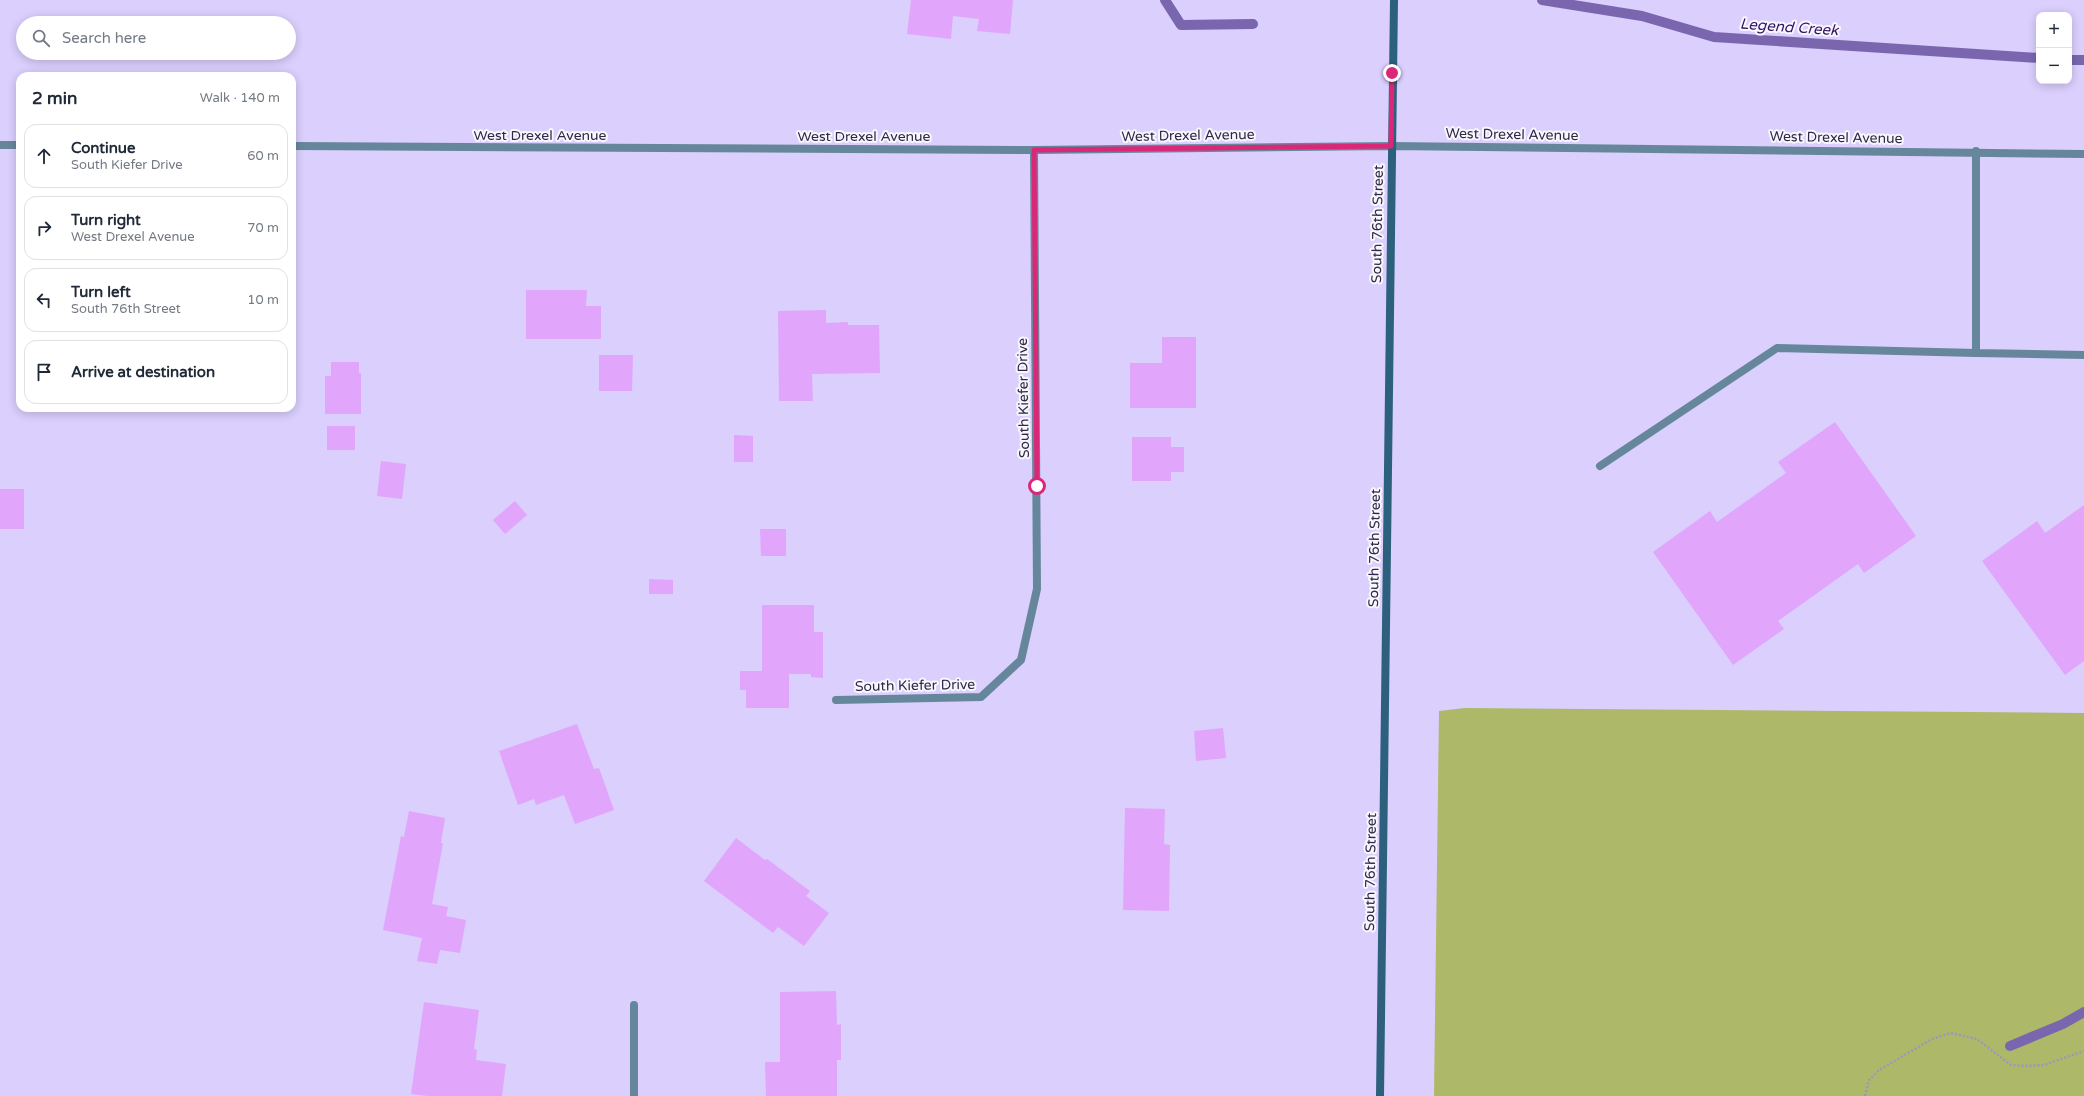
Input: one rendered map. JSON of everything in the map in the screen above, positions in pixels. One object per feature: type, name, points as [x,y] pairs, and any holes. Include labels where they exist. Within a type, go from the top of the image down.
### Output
[{"type":"main road","name":"South 76th Street","points":[[1380,1096],[1394,0]]},
{"type":"street","points":[[0,145],[16,145]]},
{"type":"street","name":"West Drexel Avenue","points":[[296,146],[1034,150],[1391,146],[2084,154]]},
{"type":"street","name":"South Kiefer Drive","points":[[836,700],[981,697],[1021,660],[1037,589],[1034,150]]},
{"type":"street","points":[[1976,152],[1976,353]]},
{"type":"street","points":[[1600,466],[1777,348],[2084,355]]},
{"type":"street","points":[[634,1005],[634,1096]]},
{"type":"path","points":[[1865,1096],[1870,1080],[1879,1070],[1932,1039],[1951,1033],[1977,1039],[2011,1064],[2025,1066],[2044,1064],[2084,1051]]},
{"type":"green space","points":[[1465,708],[2084,713],[2084,1096],[1434,1096],[1439,711]]},
{"type":"building","points":[[911,0],[1013,0],[1010,34],[977,31],[979,19],[953,16],[951,39],[907,34]]},
{"type":"building","points":[[526,290],[587,290],[586,306],[601,306],[601,339],[526,339]]},
{"type":"building","points":[[826,310],[826,323],[848,322],[848,325],[879,325],[880,373],[812,374],[813,401],[779,401],[778,311]]},
{"type":"building","points":[[1162,337],[1196,337],[1196,408],[1130,408],[1130,363],[1162,363]]},
{"type":"building","points":[[599,355],[633,355],[632,391],[599,391]]},
{"type":"building","points":[[331,362],[359,362],[359,373],[361,373],[361,414],[325,414],[325,376],[331,376]]},
{"type":"building","points":[[1835,422],[1916,536],[1864,573],[1858,564],[1778,621],[1784,629],[1733,665],[1653,552],[1710,511],[1717,522],[1786,473],[1778,462]]},
{"type":"building","points":[[327,426],[355,426],[355,450],[327,450]]},
{"type":"building","points":[[734,435],[753,436],[753,462],[734,462]]},
{"type":"building","points":[[1132,437],[1171,437],[1171,447],[1184,447],[1184,472],[1171,472],[1171,481],[1132,481]]},
{"type":"building","points":[[381,461],[406,464],[402,499],[377,496]]},
{"type":"building","points":[[0,489],[24,489],[24,529],[0,529]]},
{"type":"building","points":[[515,501],[527,515],[505,534],[493,520]]},
{"type":"building","points":[[2084,505],[2084,661],[2065,675],[1982,561],[2037,521],[2045,533]]},
{"type":"building","points":[[760,529],[786,529],[786,556],[761,556]]},
{"type":"building","points":[[649,579],[673,580],[673,594],[649,594]]},
{"type":"building","points":[[762,605],[814,605],[814,632],[823,632],[823,678],[811,677],[811,674],[789,674],[789,708],[746,708],[746,690],[740,690],[740,671],[762,671]]},
{"type":"building","points":[[577,724],[594,769],[599,768],[614,810],[575,824],[564,795],[536,805],[534,799],[518,805],[499,751]]},
{"type":"building","points":[[1223,728],[1226,758],[1196,761],[1194,731]]},
{"type":"building","points":[[1125,808],[1165,809],[1164,844],[1170,845],[1169,911],[1123,910]]},
{"type":"building","points":[[409,811],[445,818],[441,843],[443,843],[432,904],[448,907],[446,916],[466,920],[460,953],[440,950],[437,964],[417,961],[422,938],[383,930],[401,836],[404,837]]},
{"type":"building","points":[[736,838],[810,891],[806,896],[829,913],[804,946],[778,927],[773,933],[704,881]]},
{"type":"building","points":[[836,991],[837,1025],[841,1024],[841,1060],[837,1060],[837,1096],[766,1096],[765,1062],[780,1062],[780,992]]},
{"type":"building","points":[[424,1002],[479,1010],[474,1049],[477,1050],[476,1060],[506,1064],[502,1096],[428,1096],[411,1094]]},
{"type":"waterway","name":"Legend Creek","points":[[1165,0],[1181,25],[1253,24]]},
{"type":"waterway","name":"Legend Creek","points":[[1542,0],[1642,16],[1714,37],[2036,58]]},
{"type":"waterway","name":"Legend Creek","points":[[2072,60],[2084,60]]},
{"type":"waterway","points":[[2010,1046],[2063,1024],[2084,1012]]},
{"type":"route","points":[[1037,486],[1034,150],[1391,146],[1392,73]]}]
